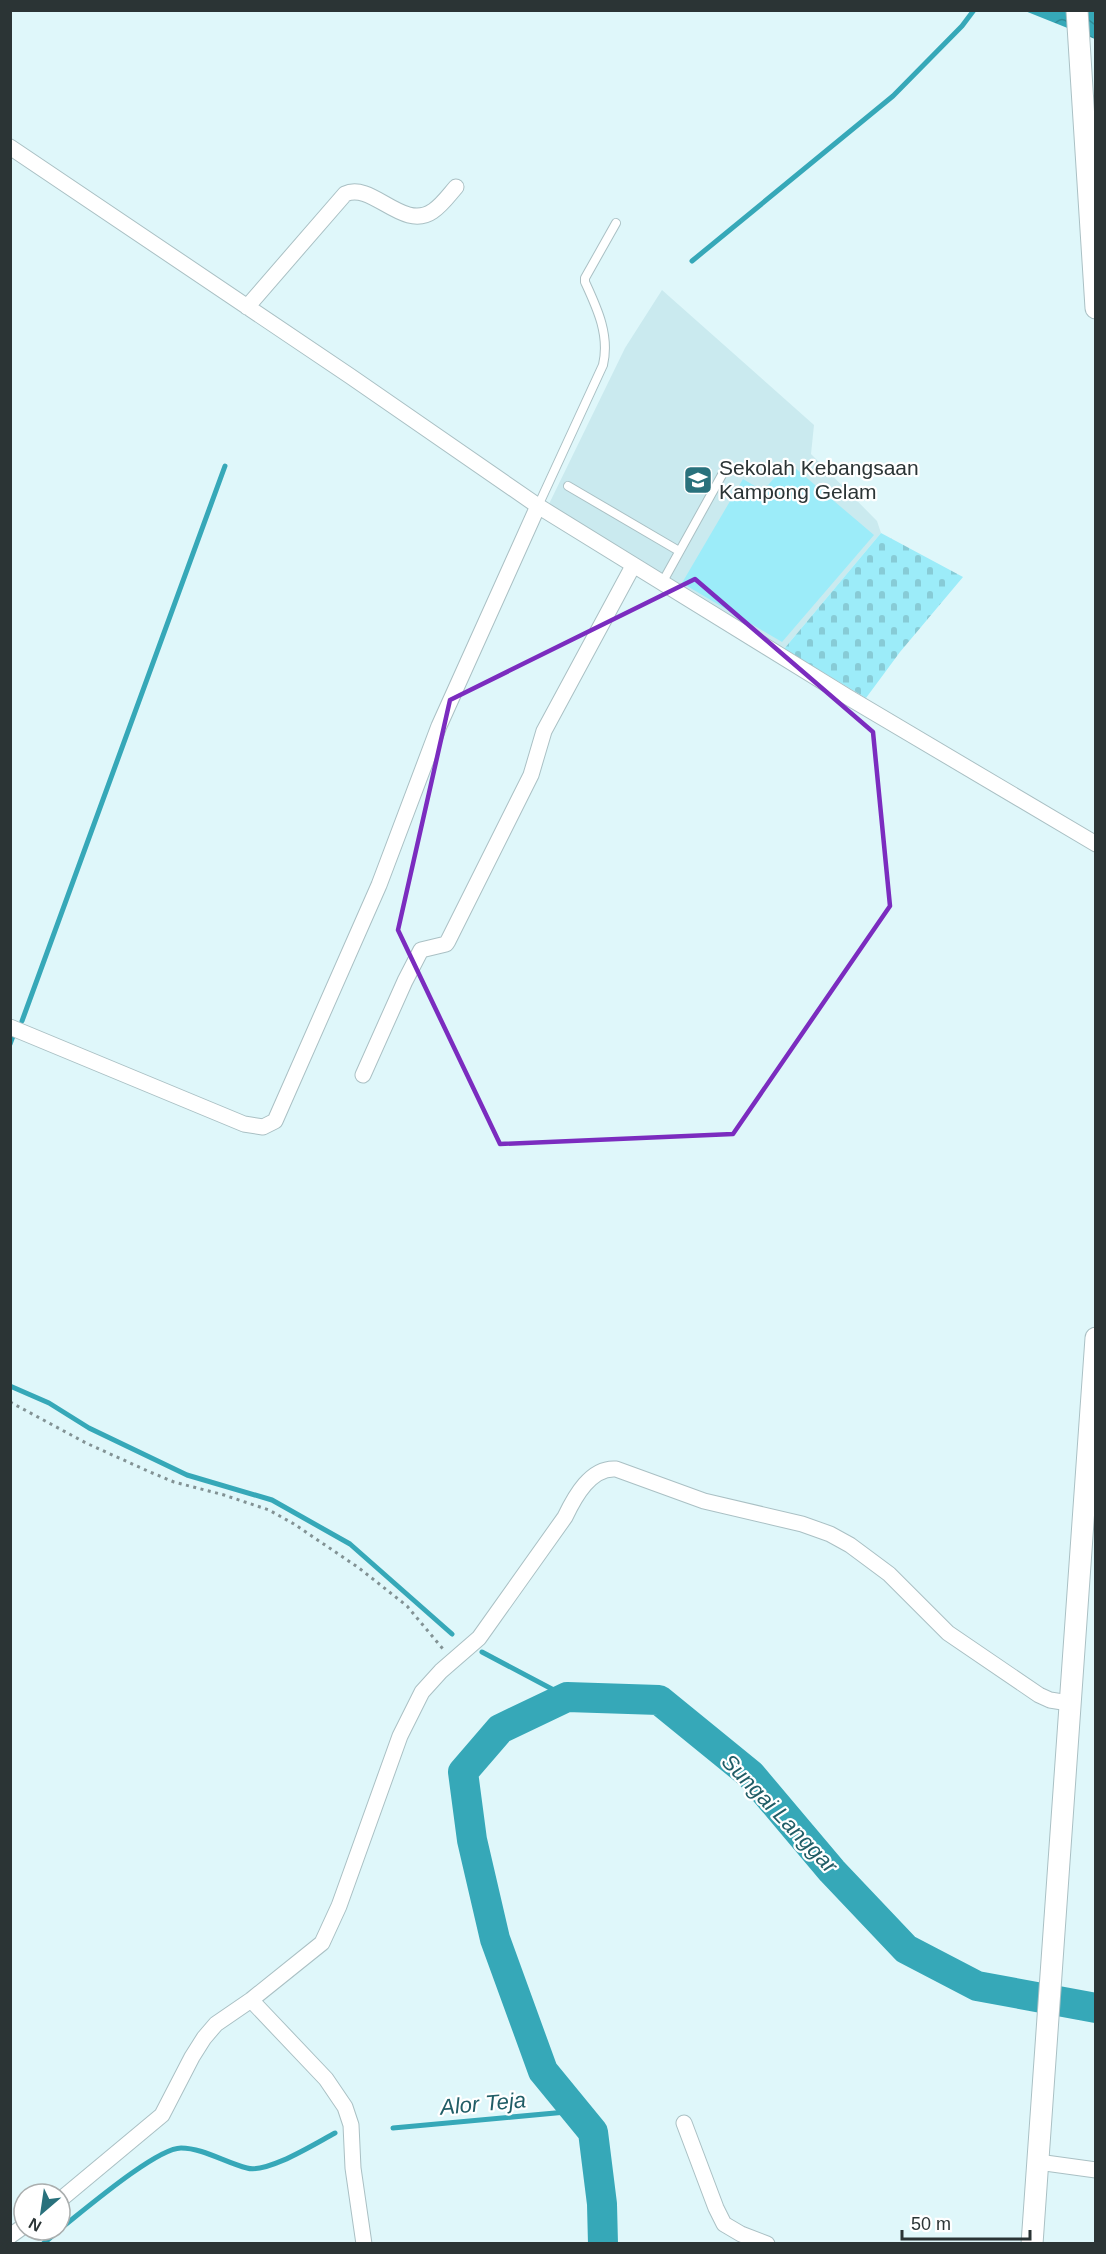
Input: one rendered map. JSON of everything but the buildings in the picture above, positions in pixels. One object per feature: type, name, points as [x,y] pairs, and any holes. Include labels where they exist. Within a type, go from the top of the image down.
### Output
[{"type":"main road","points":[[1077,10],[1093,230],[1095,308]]},
{"type":"main road","points":[[1032,2244],[1095,1338]]},
{"type":"street","points":[[10,147],[538,506],[633,566],[1095,844]]},
{"type":"street","points":[[247,308],[345,194],[352,190],[360,191],[400,212],[422,215],[431,213],[456,187]]},
{"type":"street","points":[[10,1027],[244,1124],[263,1127],[275,1121],[379,885],[439,726],[538,506]]},
{"type":"street","points":[[363,1075],[421,950],[446,944],[531,775],[544,731],[633,566]]},
{"type":"street","points":[[72,2190],[162,2115],[204,2038],[216,2024],[251,2000],[322,1942],[339,1906],[408,1717],[431,1680],[479,1638],[565,1516],[574,1498],[596,1474],[606,1468],[616,1469],[704,1501],[802,1524],[830,1534],[850,1545],[889,1574],[948,1633],[1039,1695],[1050,1700],[1069,1702]]},
{"type":"street","points":[[251,2000],[326,2079],[345,2107],[351,2125],[353,2168],[364,2244]]},
{"type":"street","points":[[684,2123],[724,2224],[741,2234],[767,2244]]},
{"type":"street","points":[[1038,2162],[1095,2170]]},
{"type":"lane","points":[[538,506],[606,355],[599,311],[585,278],[616,224]]},
{"type":"lane","points":[[662,583],[728,464]]},
{"type":"lane","points":[[568,486],[679,550]]},
{"type":"path","points":[[10,1402],[86,1443],[140,1468],[174,1482],[261,1507],[294,1524],[359,1568],[407,1606],[452,1660]]},
{"type":"highlighted area","points":[[695,579],[873,732],[890,906],[733,1134],[500,1144],[398,930],[450,700]]},
{"type":"shaded area","name":"Sekolah Kebangsaan Kampong Gelam","points":[[662,290],[814,425],[811,454],[877,521],[881,533],[784,649],[548,506],[625,348]]},
{"type":"green space","points":[[788,462],[874,535],[782,642],[682,583],[743,479],[763,491]]},
{"type":"green space","points":[[881,533],[963,577],[900,652],[866,698],[784,649]]},
{"type":"water","points":[[1025,11],[1095,11],[1095,39]]},
{"type":"waterway","points":[[692,261],[893,96],[962,26],[974,10]]},
{"type":"waterway","points":[[22,1021],[225,466]]},
{"type":"waterway","points":[[10,1044],[13,1036]]},
{"type":"waterway","points":[[10,1386],[49,1403],[89,1428],[187,1475],[272,1500],[350,1544],[452,1634]]},
{"type":"waterway","points":[[482,1652],[567,1697]]},
{"type":"waterway","name":"Sungai Langgar","points":[[603,2244],[602,2204],[593,2132],[543,2071],[495,1939],[472,1840],[463,1772],[500,1729],[567,1697],[659,1700],[751,1775],[832,1871],[906,1949],[977,1986],[1096,2008]]},
{"type":"waterway","name":"Alor Teja","points":[[393,2128],[577,2111]]},
{"type":"waterway","name":"Alor Teja","points":[[72,2219],[138,2169],[170,2151],[181,2148],[189,2149],[239,2166],[256,2169],[279,2162],[335,2133]]},
{"type":"place","name":"Sekolah Kebangsaan Kampong Gelam","points":[[698,480]]}]
